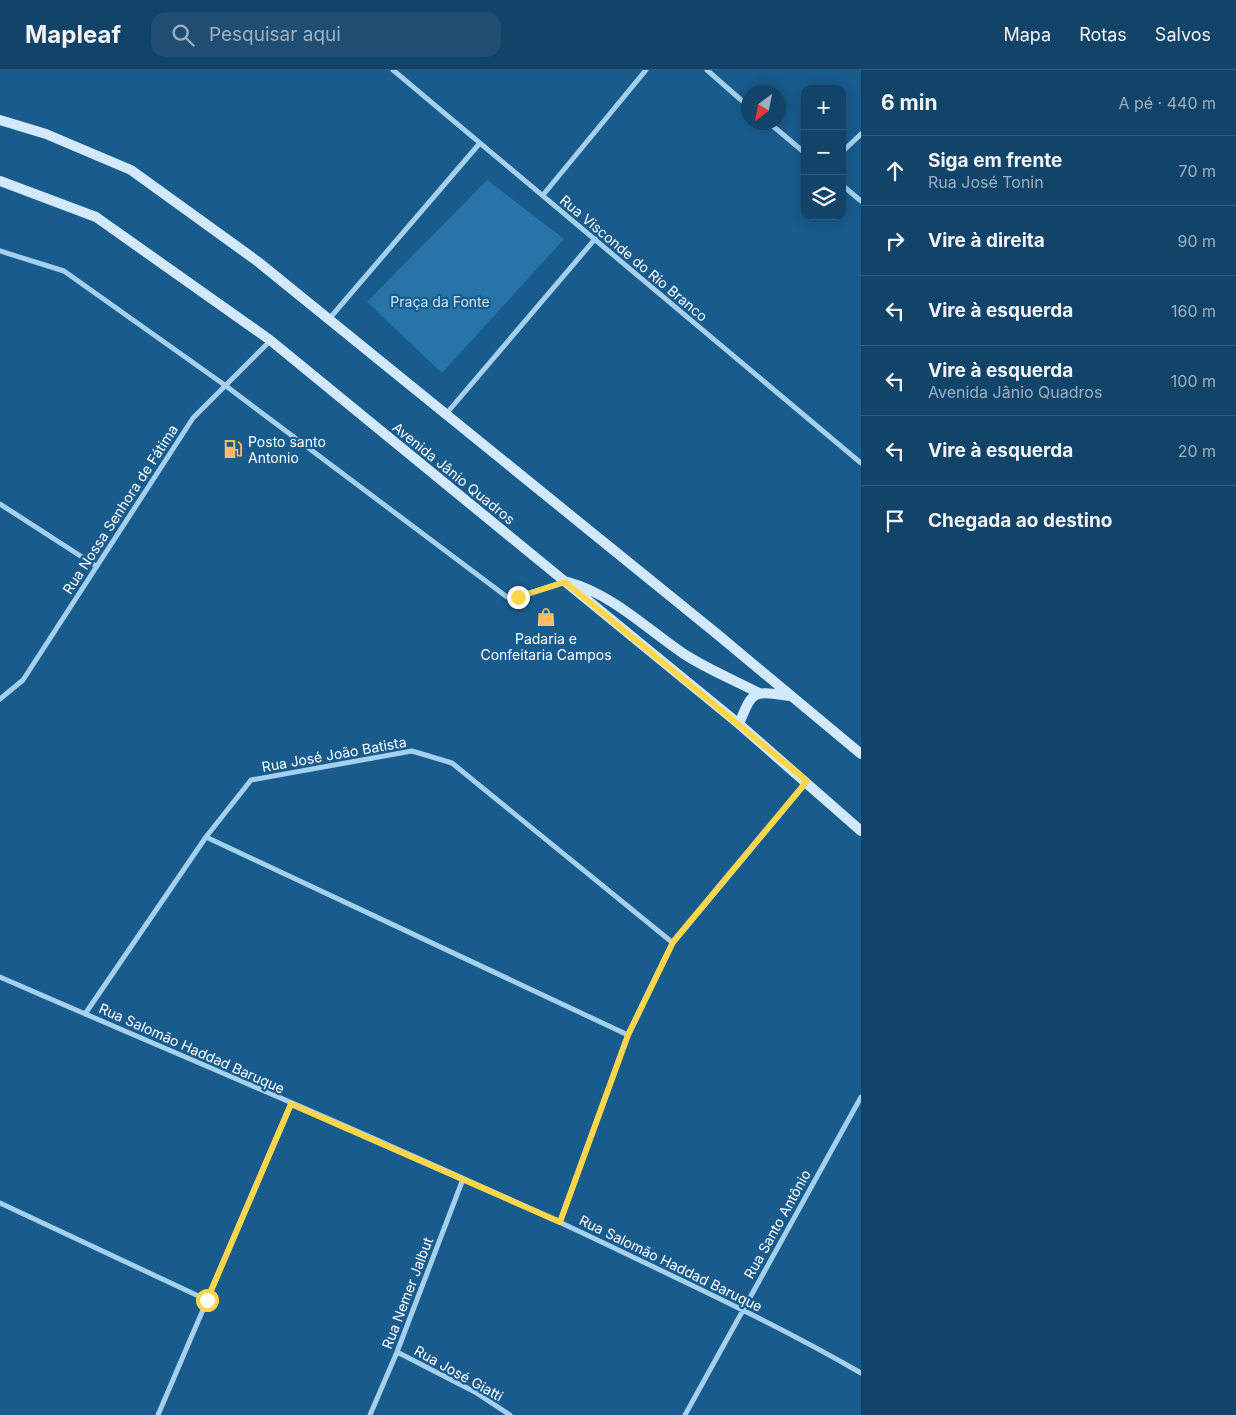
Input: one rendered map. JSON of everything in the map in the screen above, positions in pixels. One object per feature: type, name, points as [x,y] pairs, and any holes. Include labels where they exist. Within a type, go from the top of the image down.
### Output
[{"type":"main road","points":[[0,120],[46,134],[131,170],[257,261],[861,754]]},
{"type":"main road","name":"Avenida Jânio Quadros","points":[[0,181],[96,217],[270,340],[739,724],[807,781],[861,831]]},
{"type":"main road","points":[[565,582],[584,587],[605,598],[686,655],[759,693],[791,696]]},
{"type":"main road","points":[[739,724],[750,699],[759,693]]},
{"type":"street","name":"Rua Visconde do Rio Branco","points":[[393,70],[861,463]]},
{"type":"street","points":[[543,195],[646,70]]},
{"type":"street","points":[[706,70],[741,100]]},
{"type":"street","points":[[778,130],[801,150]]},
{"type":"street","points":[[846,148],[861,134]]},
{"type":"street","points":[[329,320],[480,143]]},
{"type":"street","points":[[846,188],[861,201]]},
{"type":"street","points":[[446,414],[595,239]]},
{"type":"street","points":[[0,250],[64,271],[226,386],[507,597],[518,597],[565,582]]},
{"type":"street","name":"Rua Nossa Senhora de Fátima","points":[[0,699],[23,680],[193,418],[270,340]]},
{"type":"street","points":[[0,504],[96,566]]},
{"type":"street","name":"Rua José João Batista","points":[[85,1014],[206,837],[251,780],[412,751],[452,763],[673,942]]},
{"type":"street","points":[[560,1222],[628,1035],[673,942],[807,781]]},
{"type":"street","points":[[206,837],[628,1035]]},
{"type":"street","name":"Rua Salomão Haddad Baruque","points":[[0,977],[560,1222],[743,1309],[809,1343],[861,1374]]},
{"type":"street","name":"Rua Santo Antônio","points":[[685,1415],[861,1097]]},
{"type":"street","points":[[158,1415],[291,1104]]},
{"type":"street","name":"Rua Nemer Jalbut","points":[[370,1415],[397,1352],[463,1179]]},
{"type":"street","points":[[0,1203],[207,1300]]},
{"type":"street","name":"Rua José Giatti","points":[[397,1352],[475,1392],[510,1415]]},
{"type":"green space","name":"Praça da Fonte","points":[[487,180],[564,239],[442,373],[367,302]]},
{"type":"place","name":"Posto santo Antonio","points":[[233,449]]},
{"type":"place","name":"Padaria e Confeitaria Campos","points":[[546,617]]},
{"type":"route","points":[[207,1300],[291,1104],[560,1222],[628,1035],[673,942],[807,781],[565,582],[518,597]]}]
